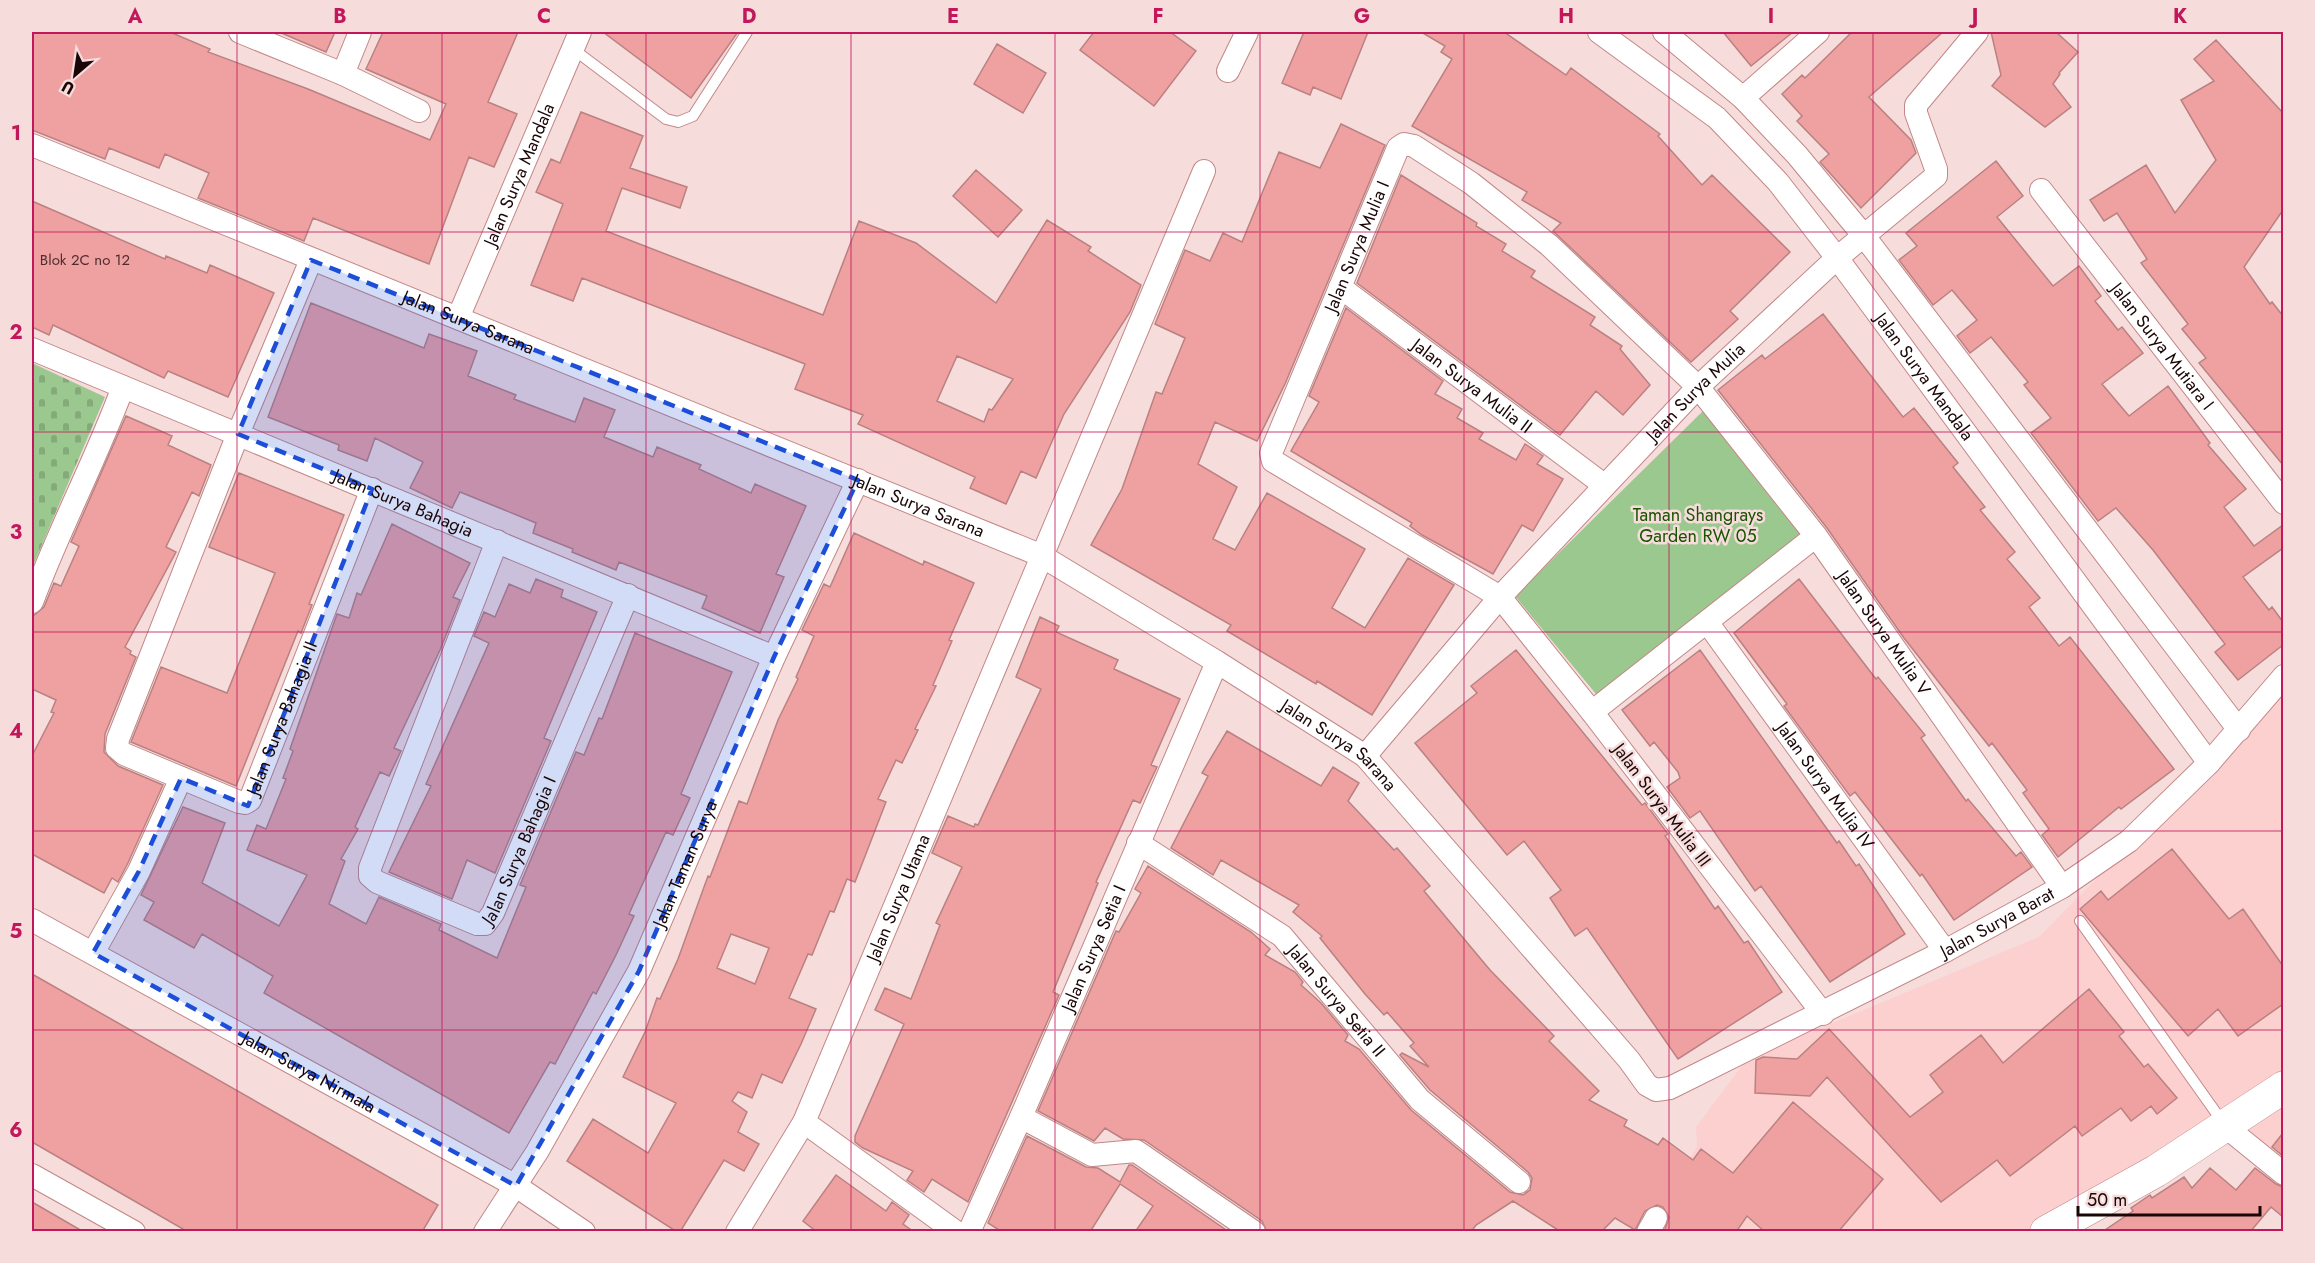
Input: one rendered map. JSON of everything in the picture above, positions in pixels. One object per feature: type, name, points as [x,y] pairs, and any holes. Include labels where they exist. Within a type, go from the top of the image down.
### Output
[{"type":"street","points":[[240,32],[343,74],[419,111]]},
{"type":"street","points":[[343,74],[360,32]]},
{"type":"street","points":[[1228,71],[1247,32]]},
{"type":"street","name":"Jalan Surya Mandala","points":[[1599,32],[1717,118],[1778,182],[1837,258],[2209,763]]},
{"type":"street","name":"Jalan Surya Mandala","points":[[1664,32],[1743,98],[1797,155],[1864,236],[2239,730]]},
{"type":"street","points":[[1743,98],[1818,32]]},
{"type":"street","name":"Jalan Surya Mulia","points":[[1365,756],[1500,597],[1698,387],[1837,258],[1936,176],[1936,169],[1916,112],[1916,105],[1977,32]]},
{"type":"street","name":"Jalan Surya Mandala","points":[[458,318],[577,40]]},
{"type":"street","name":"Jalan Surya Mulia I","points":[[1500,597],[1273,461],[1271,453],[1398,148],[1404,144],[1414,146],[1471,183],[1549,244],[1698,387]]},
{"type":"street","name":"Jalan Surya Sarana","points":[[32,145],[1040,555],[1365,756],[1629,1060],[1647,1085],[1656,1090]]},
{"type":"street","name":"Jalan Surya Utama","points":[[737,1232],[804,1122],[1040,555],[1204,171]]},
{"type":"street","name":"Jalan Surya Mutiara I","points":[[2041,190],[2283,503]]},
{"type":"street","name":"Jalan Surya Bahagia II","points":[[311,260],[237,434],[118,739],[117,748],[124,754],[239,802],[245,803],[250,800],[372,489]]},
{"type":"street","name":"Jalan Surya Mulia II","points":[[1340,287],[1559,454],[1604,485]]},
{"type":"street","name":"Jalan Surya Bahagia","points":[[32,349],[774,657]]},
{"type":"street","points":[[32,602],[62,524],[105,432],[123,387]]},
{"type":"street","name":"Jalan Surya Mulia V","points":[[1698,387],[1816,536],[2062,887]]},
{"type":"street","name":"Jalan Taman Surya","points":[[485,1232],[516,1186],[639,970],[774,657],[858,480]]},
{"type":"street","points":[[1592,712],[1816,536]]},
{"type":"street","name":"Jalan Surya Bahagia I","points":[[496,541],[370,868],[370,876],[377,882],[477,924],[485,924],[493,913],[628,595]]},
{"type":"street","name":"Jalan Surya Mulia III","points":[[1500,597],[1592,712],[1823,1014]]},
{"type":"street","name":"Jalan Surya Mulia IV","points":[[1707,622],[1945,951]]},
{"type":"street","name":"Jalan Surya Setia I","points":[[969,1232],[1021,1117],[1216,662]]},
{"type":"street","name":"Jalan Surya Barat","points":[[1656,1090],[1670,1088],[1823,1014],[2062,887],[2129,840],[2209,763],[2283,676]]},
{"type":"street","points":[[93,952],[139,871],[181,778]]},
{"type":"street","name":"Jalan Surya Setia II","points":[[1138,843],[1282,936],[1420,1100],[1519,1182]]},
{"type":"street","name":"Jalan Surya Nirmala","points":[[32,920],[516,1186],[584,1232]]},
{"type":"street","points":[[2050,1231],[2136,1183],[2226,1127],[2283,1087]]},
{"type":"street","points":[[1021,1117],[1092,1155],[1136,1151],[1254,1232]]},
{"type":"street","points":[[804,1122],[956,1232]]},
{"type":"street","points":[[2226,1127],[2283,1174]]},
{"type":"street","points":[[32,1175],[134,1232]]},
{"type":"lane","points":[[577,40],[666,119],[678,122],[693,116],[747,32]]},
{"type":"lane","points":[[2080,921],[2226,1127]]},
{"type":"highlighted area","points":[[311,260],[858,480],[774,657],[639,971],[516,1186],[93,953],[139,871],[181,778],[248,806],[372,489],[238,434]]},
{"type":"shaded area","points":[[2283,688],[2283,1170],[2235,1129],[2066,1231],[1641,1232],[1697,1147],[1696,1127],[1752,1052],[1830,1024],[2039,937]]},
{"type":"green space","points":[[32,363],[105,397],[32,568]]},
{"type":"green space","name":"Taman Shangrays Garden RW 05","points":[[1705,409],[1808,536],[1601,700],[1515,596]]},
{"type":"building","points":[[32,32],[170,32],[210,49],[208,52],[308,89],[430,140],[446,104],[366,69],[383,32],[518,32],[488,102],[517,114],[494,167],[469,157],[429,264],[313,218],[304,241],[198,198],[209,173],[165,154],[159,168],[109,148],[105,159],[32,130]]},
{"type":"building","points":[[279,32],[335,32],[326,52]]},
{"type":"building","points":[[603,32],[738,32],[691,98]]},
{"type":"building","points":[[1094,32],[1170,32],[1196,51],[1154,106],[1080,50]]},
{"type":"building","points":[[1304,32],[1368,32],[1341,99],[1313,87],[1310,95],[1282,83]]},
{"type":"building","points":[[1421,32],[1504,32],[1566,75],[1571,68],[1660,134],[1658,136],[1702,185],[1712,175],[1790,252],[1730,311],[1738,319],[1691,362],[1553,231],[1561,223],[1522,200],[1527,192],[1412,126],[1452,59],[1441,52],[1445,46]]},
{"type":"building","points":[[1723,32],[1793,32],[1751,66]]},
{"type":"building","points":[[1852,32],[1943,32],[1869,97],[1911,140],[1916,153],[1861,208],[1820,162],[1829,154],[1797,121],[1802,116],[1782,94],[1802,75],[1805,78]]},
{"type":"building","points":[[1991,32],[2056,32],[2078,52],[2059,73],[2053,84],[2071,107],[2045,127],[1992,86],[2001,75]]},
{"type":"building","points":[[2216,40],[2283,113],[2283,210],[2244,267],[2270,304],[2272,302],[2283,316],[2283,465],[2199,363],[2206,358],[2182,329],[2188,324],[2141,263],[2147,259],[2117,213],[2104,221],[2090,200],[2146,165],[2175,213],[2216,160],[2181,100],[2214,81],[2194,59]]},
{"type":"building","points":[[997,44],[1046,73],[1023,113],[974,84]]},
{"type":"building","points":[[581,112],[643,136],[630,168],[687,187],[680,208],[622,188],[606,231],[823,315],[859,221],[916,243],[996,303],[1047,220],[1091,247],[1088,251],[1141,285],[1130,312],[1064,414],[1036,478],[1021,471],[1006,504],[970,488],[975,477],[858,424],[863,415],[795,389],[805,364],[582,278],[573,301],[531,285],[563,204],[536,192],[551,159],[560,163]],"holes":[[[957,356],[1013,379],[992,410],[989,409],[984,422],[937,401]]]},
{"type":"building","points":[[1341,124],[1385,145],[1285,384],[1257,441],[1215,422],[1198,464],[1237,487],[1213,539],[1235,550],[1267,493],[1365,549],[1332,608],[1365,628],[1408,558],[1454,585],[1372,715],[1317,681],[1316,684],[1227,631],[1231,625],[1091,545],[1122,489],[1156,392],[1162,394],[1185,338],[1155,324],[1185,250],[1210,261],[1223,233],[1242,242],[1279,152],[1320,168]]},
{"type":"building","points":[[1996,161],[2023,196],[1997,217],[2053,286],[2079,266],[2101,296],[2095,301],[2118,330],[2122,327],[2143,353],[2102,384],[2129,416],[2168,386],[2210,443],[2208,445],[2246,489],[2224,507],[2254,546],[2283,525],[2283,548],[2243,577],[2269,610],[2272,607],[2283,622],[2283,645],[2238,680],[2215,652],[2225,644],[2153,550],[2116,508],[2098,521],[2031,433],[2051,418],[2024,385],[2028,382],[1991,337],[1970,353],[1957,336],[1977,320],[1952,290],[1933,305],[1899,260],[1917,246],[1906,233]]},
{"type":"building","points":[[976,170],[1022,210],[998,237],[953,196]]},
{"type":"building","points":[[1401,175],[1506,244],[1502,251],[1535,271],[1531,277],[1595,317],[1590,325],[1622,346],[1620,349],[1650,385],[1623,415],[1596,391],[1560,435],[1357,283]]},
{"type":"building","points":[[32,201],[165,259],[166,256],[207,273],[210,265],[274,293],[228,397],[168,371],[164,378],[53,325],[49,335],[32,327]]},
{"type":"building","points":[[311,303],[424,348],[429,334],[477,351],[468,376],[516,395],[514,399],[575,422],[584,398],[615,410],[604,437],[653,457],[657,447],[701,465],[699,469],[751,493],[755,484],[806,506],[776,574],[784,577],[760,633],[702,608],[707,596],[619,562],[616,570],[533,533],[536,523],[460,492],[452,508],[410,488],[423,462],[375,438],[367,461],[338,450],[339,445],[268,417]]},
{"type":"building","points":[[1346,308],[1443,381],[1435,394],[1462,409],[1457,418],[1483,433],[1479,439],[1516,460],[1525,444],[1543,456],[1537,464],[1563,479],[1533,531],[1522,525],[1493,574],[1422,535],[1410,526],[1412,523],[1291,451],[1319,402],[1309,396]]},
{"type":"building","points":[[1823,314],[1903,417],[1914,408],[1958,463],[1953,467],[1985,507],[1980,510],[2015,552],[2007,559],[2040,598],[2029,607],[2059,646],[2070,637],[2174,769],[2121,809],[2119,807],[2058,857],[2042,835],[2049,829],[2023,793],[2027,790],[1992,743],[1989,746],[1904,638],[1827,528],[1718,390],[1762,355],[1765,359]]},
{"type":"building","points":[[126,416],[172,436],[168,445],[211,465],[199,496],[192,492],[166,547],[176,552],[125,647],[131,651],[130,654],[136,657],[105,734],[104,752],[118,766],[163,785],[118,882],[112,878],[104,893],[32,854],[32,756],[54,713],[51,712],[56,700],[32,689],[32,617],[44,607],[54,583],[61,586],[79,546],[71,542]]},
{"type":"building","points":[[239,473],[344,515],[309,604],[312,605],[301,633],[298,631],[236,786],[131,742],[161,667],[227,693],[275,573],[209,547]]},
{"type":"building","points":[[392,524],[470,563],[453,597],[460,600],[440,650],[394,748],[401,751],[389,776],[380,772],[355,827],[358,829],[341,859],[345,861],[329,904],[366,924],[379,897],[441,924],[439,930],[497,958],[526,887],[520,885],[576,752],[584,755],[599,718],[602,719],[635,633],[732,672],[681,794],[690,798],[673,835],[666,832],[629,914],[634,916],[616,955],[596,994],[593,992],[555,1064],[550,1062],[509,1133],[264,993],[273,976],[202,934],[194,948],[144,920],[154,902],[141,895],[183,807],[225,823],[202,883],[279,926],[307,875],[247,850],[257,825],[266,829],[286,779],[283,778],[293,751],[290,749],[337,614],[349,618],[357,593],[361,595]]},
{"type":"building","points":[[854,533],[923,565],[924,561],[974,583],[949,640],[952,641],[933,685],[936,686],[915,729],[918,730],[902,763],[896,760],[878,799],[886,802],[855,882],[847,879],[834,912],[830,911],[812,955],[808,954],[789,998],[816,1009],[801,1044],[782,1083],[762,1074],[752,1098],[738,1092],[732,1101],[747,1112],[738,1132],[759,1144],[744,1171],[724,1160],[680,1232],[677,1232],[567,1161],[593,1119],[648,1153],[676,1103],[623,1077],[645,1032],[657,998],[660,999],[678,959],[708,876],[710,877],[739,801],[747,804],[778,720],[798,679],[796,677],[814,636],[802,630],[824,584],[830,587]],"holes":[[[731,934],[769,948],[755,984],[717,968]]]},
{"type":"building","points":[[536,579],[563,590],[561,597],[597,612],[544,738],[551,741],[495,873],[467,860],[452,899],[389,872],[431,786],[426,784],[489,643],[474,636],[484,612],[495,617],[509,584],[530,593]]},
{"type":"building","points":[[1799,579],[1876,679],[1878,677],[1925,735],[1921,738],[1966,801],[1968,799],[2016,856],[2021,852],[2032,867],[1954,920],[1922,874],[1920,876],[1855,792],[1850,796],[1784,706],[1787,704],[1734,633]]},
{"type":"building","points":[[1040,617],[1059,626],[1056,632],[1118,660],[1114,669],[1180,699],[1151,765],[1157,767],[1140,803],[1133,800],[1096,882],[1098,883],[1053,992],[1059,995],[968,1202],[932,1179],[924,1192],[907,1180],[913,1171],[863,1148],[855,1142],[855,1136],[904,1024],[875,1010],[885,988],[911,999],[940,925],[936,923],[962,867],[932,853],[948,816],[974,827],[975,824],[978,825],[1041,689],[1016,677]]},
{"type":"building","points":[[1516,650],[1642,805],[1645,803],[1668,834],[1665,836],[1715,909],[1718,906],[1744,943],[1748,941],[1782,992],[1678,1059],[1587,928],[1575,936],[1550,898],[1561,890],[1524,841],[1507,855],[1415,743],[1477,693],[1471,686]]},
{"type":"building","points":[[1700,650],[1837,843],[1839,841],[1856,866],[1859,864],[1905,934],[1830,982],[1761,886],[1755,891],[1700,811],[1690,818],[1667,787],[1680,778],[1678,772],[1654,742],[1650,746],[1622,710]]},
{"type":"building","points":[[1227,731],[1321,786],[1333,767],[1359,783],[1348,801],[1394,850],[1397,848],[1430,886],[1424,891],[1490,970],[1554,1036],[1549,1041],[1599,1091],[1589,1100],[1627,1120],[1624,1126],[1658,1145],[1663,1138],[1693,1160],[1701,1149],[1733,1173],[1793,1102],[1883,1179],[1838,1232],[1765,1232],[1747,1216],[1736,1232],[1664,1232],[1669,1217],[1663,1207],[1657,1205],[1645,1211],[1635,1230],[1615,1218],[1601,1232],[1561,1232],[1513,1201],[1476,1225],[1471,1232],[1267,1232],[1262,1221],[1144,1140],[1123,1139],[1105,1128],[1094,1141],[1038,1111],[1116,931],[1119,932],[1141,893],[1135,889],[1148,866],[1251,932],[1270,949],[1265,955],[1295,972],[1303,982],[1301,985],[1321,1003],[1348,1035],[1345,1041],[1359,1049],[1411,1110],[1510,1192],[1523,1195],[1530,1190],[1532,1178],[1528,1172],[1430,1090],[1400,1055],[1402,1053],[1429,1067],[1410,1046],[1414,1043],[1387,1012],[1384,1015],[1365,994],[1320,938],[1322,936],[1293,912],[1299,905],[1221,860],[1213,875],[1171,848],[1208,776],[1202,773]]},
{"type":"building","points":[[2172,849],[2229,919],[2243,909],[2283,966],[2283,1004],[2238,1036],[2218,1009],[2188,1036],[2080,909],[2101,891],[2108,900]]},
{"type":"building","points":[[32,974],[438,1205],[422,1232],[188,1232],[32,1142]]},
{"type":"building","points":[[2089,989],[2124,1032],[2119,1036],[2144,1067],[2148,1064],[2177,1098],[2157,1114],[2151,1106],[2131,1121],[2121,1108],[2082,1136],[2075,1126],[2010,1176],[1997,1160],[1941,1202],[1827,1077],[1810,1096],[1755,1093],[1756,1060],[1763,1057],[1797,1059],[1829,1029],[1910,1117],[1943,1092],[1930,1075],[1981,1035],[2003,1063]]},
{"type":"building","points":[[2283,1133],[2283,1156],[2272,1147]]},
{"type":"building","points":[[1027,1136],[1086,1167],[1098,1168],[1120,1182],[1129,1165],[1132,1165],[1229,1232],[1135,1232],[1153,1206],[1120,1184],[1090,1232],[1002,1232],[988,1223]]},
{"type":"building","points":[[2210,1168],[2236,1190],[2255,1168],[2283,1187],[2283,1217],[2271,1207],[2250,1232],[2102,1232],[2133,1211],[2131,1208],[2150,1195],[2152,1198],[2184,1177],[2192,1188]]},
{"type":"building","points":[[836,1175],[886,1211],[892,1202],[909,1215],[903,1224],[914,1232],[817,1232],[803,1221]]},
{"type":"building","points":[[32,1202],[84,1232],[32,1232]]}]
